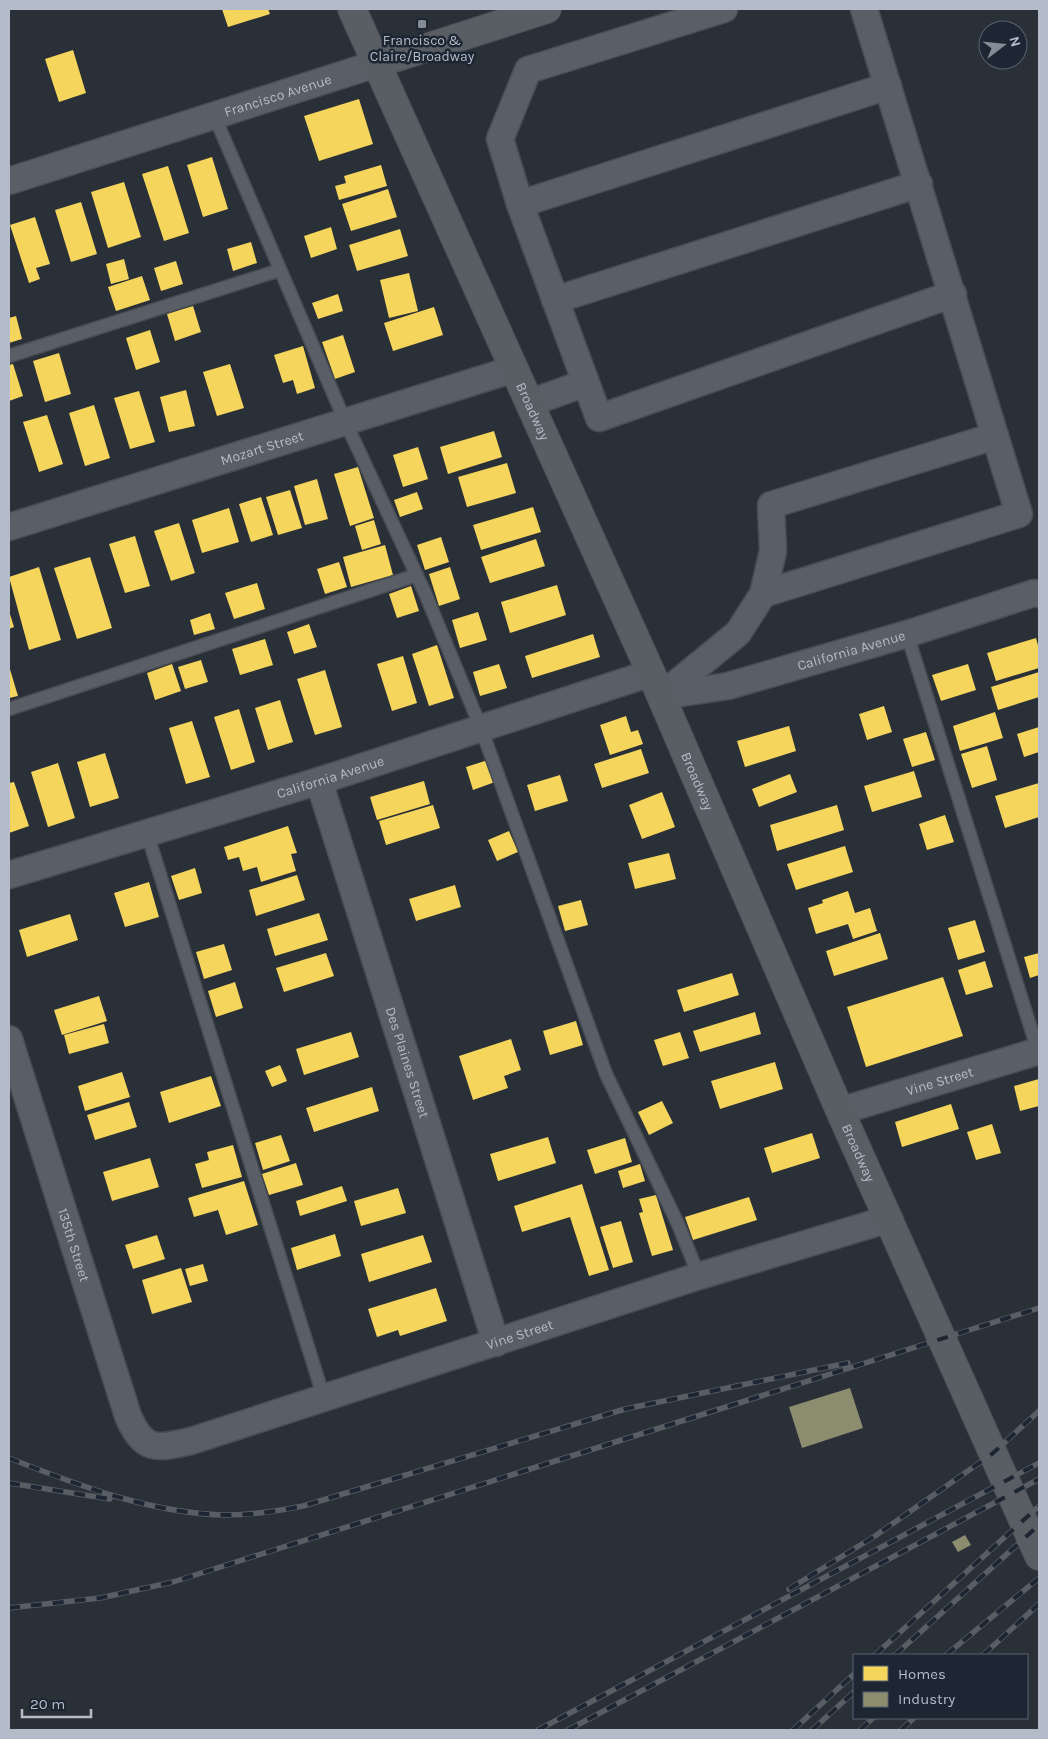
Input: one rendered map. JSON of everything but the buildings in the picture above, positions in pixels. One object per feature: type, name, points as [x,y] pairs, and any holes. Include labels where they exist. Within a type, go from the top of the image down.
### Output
[{"type":"street","name":"Broadway","points":[[352,9],[656,685],[840,1111],[1039,1556]]},
{"type":"street","name":"Francisco Avenue","points":[[9,181],[547,9]]},
{"type":"street","points":[[724,9],[528,70],[500,139],[520,204],[599,418],[953,294]]},
{"type":"street","points":[[763,594],[1018,514],[953,294],[864,9]]},
{"type":"street","points":[[520,204],[888,86]]},
{"type":"street","points":[[555,300],[919,184]]},
{"type":"street","name":"Mozart Street","points":[[9,527],[514,368]]},
{"type":"street","points":[[530,403],[585,383]]},
{"type":"street","points":[[656,685],[738,633],[763,594],[773,551],[771,505],[995,436]]},
{"type":"street","name":"California Avenue","points":[[9,875],[320,781],[482,728],[656,685],[728,686],[907,634],[1034,593],[1039,594]]},
{"type":"street","name":"Des Plaines Street","points":[[320,781],[496,1343]]},
{"type":"street","name":"135th Street","points":[[9,1039],[128,1416],[136,1434],[150,1445]]},
{"type":"street","name":"Vine Street","points":[[840,1111],[1039,1051]]},
{"type":"street","name":"Vine Street","points":[[150,1445],[165,1447],[191,1441],[699,1276],[889,1220]]},
{"type":"lane","points":[[214,115],[345,421],[417,576],[482,728],[606,1074],[678,1224],[699,1276]]},
{"type":"lane","points":[[9,356],[280,270]]},
{"type":"lane","points":[[9,709],[417,576]]},
{"type":"lane","points":[[907,634],[1039,1051]]},
{"type":"lane","points":[[147,833],[324,1398]]},
{"type":"railway","points":[[9,1608],[100,1598],[173,1582],[1039,1308]]},
{"type":"railway","points":[[9,1458],[88,1488],[143,1504],[199,1513],[227,1515],[275,1511],[303,1506],[625,1409],[848,1363]]},
{"type":"railway","points":[[789,1589],[875,1536],[992,1454],[1039,1411]]},
{"type":"railway","points":[[538,1730],[1039,1463]]},
{"type":"railway","points":[[568,1730],[1039,1479]]},
{"type":"railway","points":[[9,1483],[110,1499]]},
{"type":"railway","points":[[876,1654],[1039,1506]]},
{"type":"railway","points":[[896,1654],[1039,1525]]},
{"type":"railway","points":[[947,1654],[1039,1578]]},
{"type":"railway","points":[[984,1654],[1039,1604]]},
{"type":"railway","points":[[793,1730],[853,1675]]},
{"type":"railway","points":[[812,1730],[853,1693]]},
{"type":"railway","points":[[860,1730],[872,1719]]},
{"type":"railway","points":[[901,1730],[913,1719]]},
{"type":"place","name":"Francisco & Claire/Broadway","points":[[422,24]]}]
